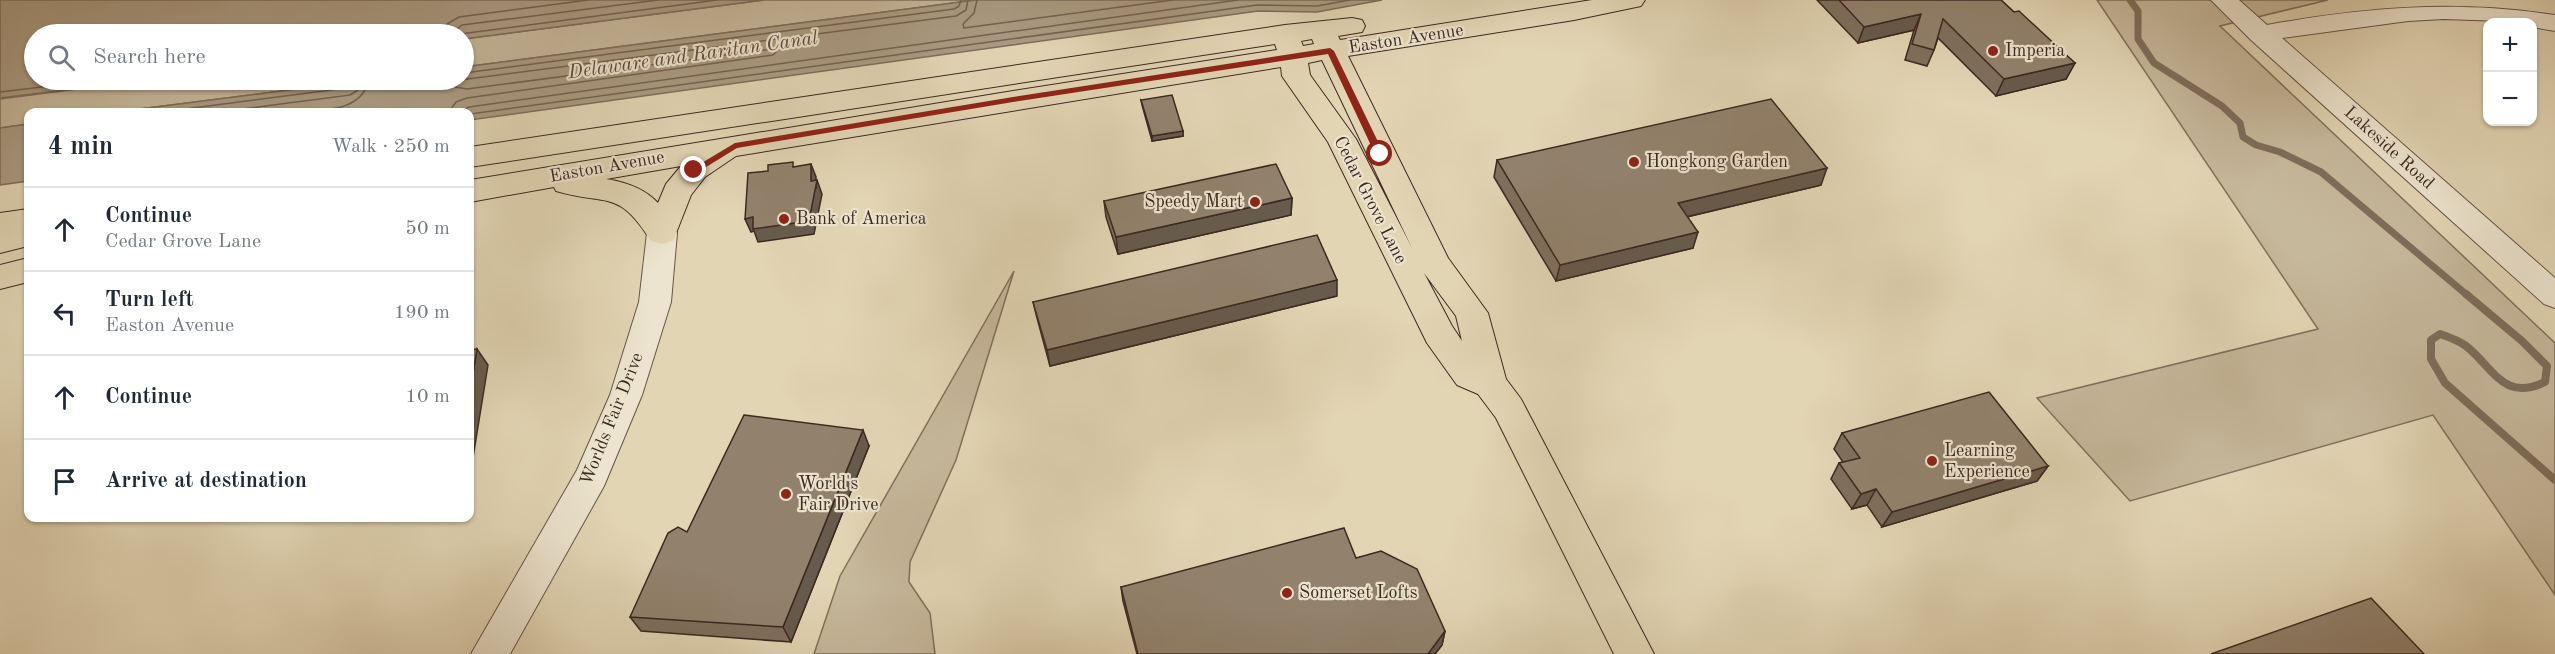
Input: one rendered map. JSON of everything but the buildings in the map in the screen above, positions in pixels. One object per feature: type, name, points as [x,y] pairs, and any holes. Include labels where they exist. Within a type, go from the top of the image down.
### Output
[{"type":"main road","name":"Easton Avenue","points":[[474,156],[1289,46],[1535,0]]},
{"type":"main road","name":"Easton Avenue","points":[[1326,40],[1574,12],[1632,0]]},
{"type":"main road","name":"Cedar Grove Lane","points":[[1326,40],[1435,264],[1472,313],[1490,384],[1509,409],[1634,654]]},
{"type":"main road","name":"Easton Avenue","points":[[474,190],[1013,99],[1289,46]]},
{"type":"main road","name":"Cedar Grove Lane","points":[[1289,46],[1296,76],[1341,139],[1438,334],[1469,376],[1490,384]]},
{"type":"main road","points":[[662,233],[677,192],[694,170],[735,146]]},
{"type":"main road","points":[[535,180],[615,190],[628,195],[650,212],[662,233]]},
{"type":"main road","points":[[0,224],[24,221]]},
{"type":"main road","points":[[0,242],[24,236]]},
{"type":"main road","points":[[0,277],[24,271]]},
{"type":"street","name":"Lakeside Road","points":[[2224,0],[2555,296]]},
{"type":"street","points":[[2260,34],[2397,8],[2454,4],[2525,12],[2555,23]]},
{"type":"street","name":"Worlds Fair Drive","points":[[490,654],[592,476],[626,395],[655,302],[662,233]]},
{"type":"shaded area","points":[[764,0],[976,0],[474,66],[474,38]]},
{"type":"shaded area","points":[[2097,0],[2328,0],[2220,26],[2555,343],[2555,595],[2433,415],[2130,501],[2037,398],[2318,329]]},
{"type":"shaded area","points":[[70,90],[289,90],[148,108],[24,108],[24,125],[0,128],[0,99]]},
{"type":"shaded area","points":[[1014,271],[956,460],[910,562],[909,582],[930,613],[935,654],[814,654],[840,576]]},
{"type":"water","points":[[0,0],[764,0],[474,38],[474,24],[24,24],[24,90],[65,90],[0,98]]},
{"type":"water","name":"Delaware and Raritan Canal","points":[[976,0],[1382,0],[1317,12],[1258,11],[474,119],[474,108],[148,108],[289,90],[474,90],[474,66]]},
{"type":"water","points":[[24,125],[24,182],[0,185],[0,128]]},
{"type":"waterway","points":[[2130,0],[2138,11],[2138,39],[2154,63],[2222,106],[2240,123],[2243,137],[2256,145],[2280,152],[2321,172],[2467,295]]},
{"type":"waterway","points":[[2466,294],[2522,341],[2547,366],[2545,382],[2531,387],[2519,388],[2509,385],[2500,380],[2466,346],[2440,334],[2431,340],[2431,359],[2445,383],[2555,480]]},
{"type":"place","name":"Imperia","points":[[1993,51]]},
{"type":"place","name":"Hongkong Garden","points":[[1634,162]]},
{"type":"place","name":"Speedy Mart","points":[[1255,202]]},
{"type":"place","name":"Bank of America","points":[[784,219]]},
{"type":"place","name":"Learning Experience","points":[[1932,461]]},
{"type":"place","name":"World's Fair Drive","points":[[786,494]]},
{"type":"place","name":"Somerset Lofts","points":[[1287,593]]},
{"type":"route","points":[[694,170],[735,146],[1013,99],[1330,51],[1380,154]]}]
